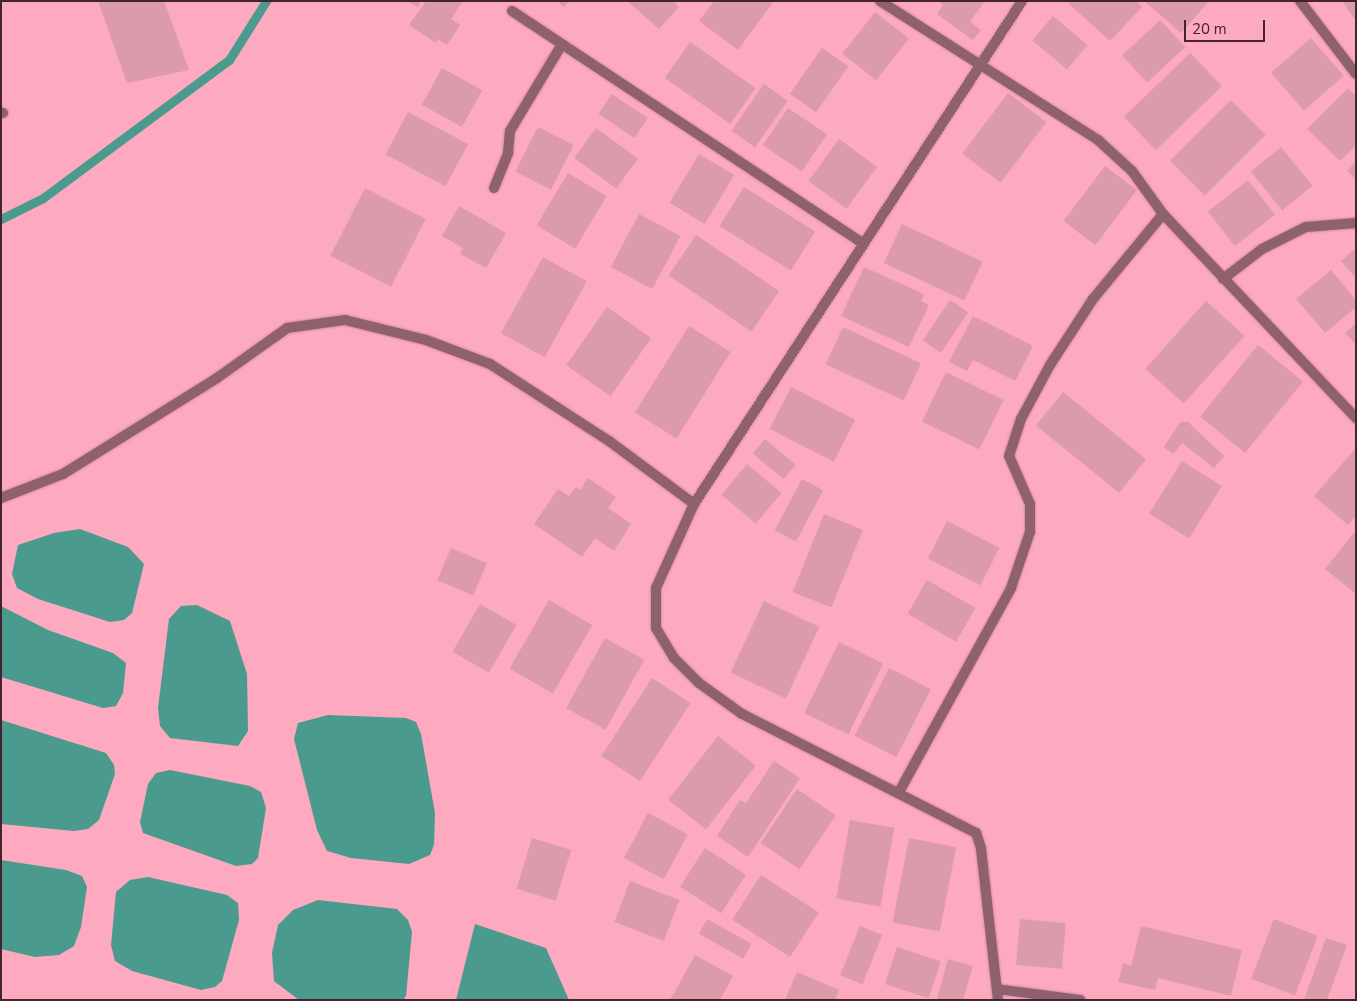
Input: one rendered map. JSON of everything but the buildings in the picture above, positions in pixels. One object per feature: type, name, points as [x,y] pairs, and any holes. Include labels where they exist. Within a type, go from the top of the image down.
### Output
[{"type":"street","points":[[880,1],[981,63],[1098,140],[1132,171],[1163,214],[1356,418]]},
{"type":"street","points":[[998,1000],[982,848],[976,833],[900,792],[742,714],[699,683],[674,658],[656,628],[656,588],[694,504],[862,243],[1022,1]]},
{"type":"street","points":[[1300,1],[1356,74]]},
{"type":"street","points":[[512,11],[862,243]]},
{"type":"street","points":[[494,188],[508,153],[510,131],[562,44]]},
{"type":"street","points":[[900,792],[1011,588],[1030,532],[1030,504],[1009,456],[1021,419],[1050,364],[1093,299],[1163,214]]},
{"type":"street","points":[[1223,279],[1262,249],[1306,227],[1356,223]]},
{"type":"street","points":[[1,498],[63,474],[217,378],[287,328],[345,320],[426,340],[490,364],[609,441],[694,504]]},
{"type":"street","points":[[997,989],[1080,1000]]},
{"type":"shaded area","points":[[80,529],[128,547],[144,564],[132,613],[124,620],[110,622],[38,599],[17,588],[12,574],[18,545],[54,533]]},
{"type":"shaded area","points":[[197,605],[230,621],[247,674],[248,731],[238,746],[170,738],[160,726],[158,708],[169,619],[181,606]]},
{"type":"shaded area","points":[[1,606],[48,630],[113,653],[126,663],[123,693],[116,706],[103,708],[1,677]]},
{"type":"shaded area","points":[[328,715],[406,718],[416,722],[421,734],[435,813],[434,845],[430,855],[409,864],[351,858],[327,851],[317,830],[294,739],[298,723]]},
{"type":"shaded area","points":[[1,720],[106,753],[114,765],[115,774],[99,820],[88,829],[74,831],[1,824]]},
{"type":"shaded area","points":[[170,770],[250,786],[261,792],[266,808],[258,858],[252,864],[236,866],[143,833],[140,822],[148,784],[156,773]]},
{"type":"shaded area","points":[[1,860],[66,870],[82,876],[87,887],[81,927],[74,946],[59,955],[35,957],[1,949]]},
{"type":"shaded area","points":[[148,877],[227,895],[238,903],[239,920],[222,981],[215,987],[201,990],[132,971],[115,961],[111,945],[116,892],[130,880]]},
{"type":"shaded area","points":[[318,900],[397,909],[408,920],[412,932],[406,996],[403,1000],[299,1000],[274,981],[272,953],[278,925],[293,910]]},
{"type":"shaded area","points":[[475,924],[546,948],[569,1000],[456,1000]]},
{"type":"waterway","points":[[1,219],[43,198],[229,60],[266,1]]}]
